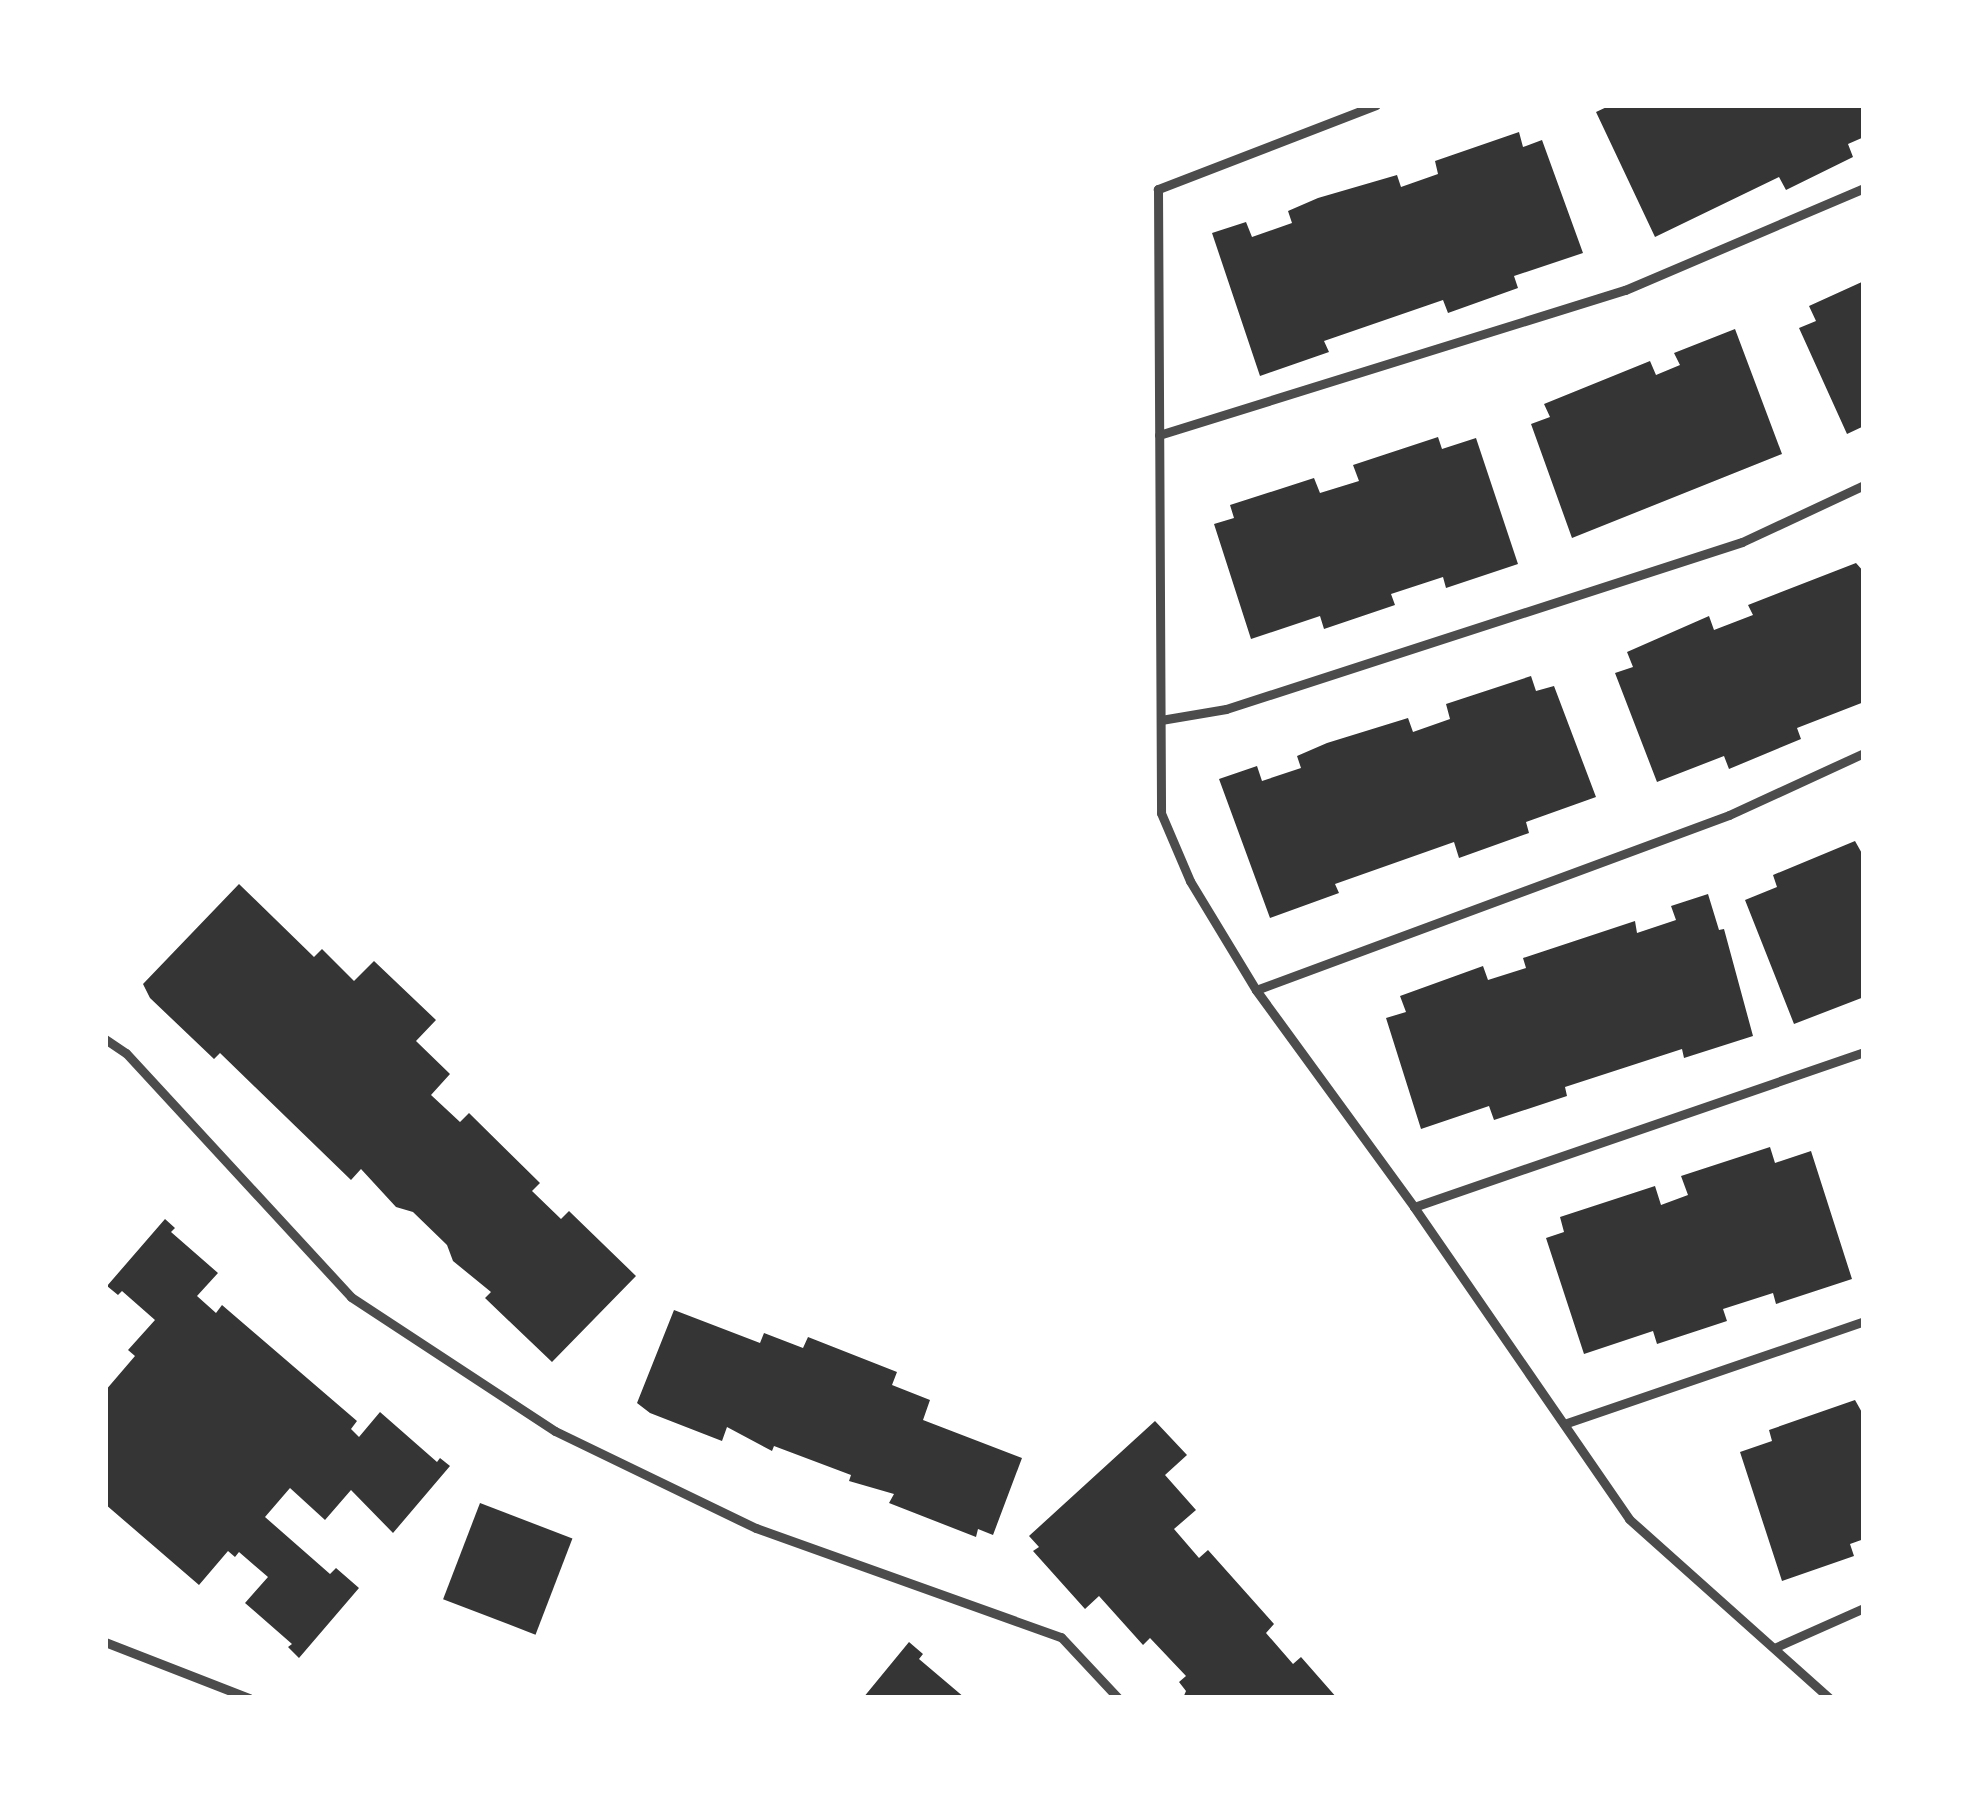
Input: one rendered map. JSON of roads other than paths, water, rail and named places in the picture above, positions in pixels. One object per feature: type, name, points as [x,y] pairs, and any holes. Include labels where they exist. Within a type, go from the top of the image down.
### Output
[{"type":"lane","points":[[1376,105],[1158,189],[1161,813],[1190,881],[1256,990],[1414,1207],[1629,1519],[1829,1698]]},
{"type":"lane","points":[[1159,435],[1625,290],[1864,188]]},
{"type":"lane","points":[[1161,720],[1226,710],[1742,542],[1864,485]]},
{"type":"lane","points":[[1256,990],[1729,814],[1864,753]]},
{"type":"lane","points":[[105,1039],[126,1053],[351,1297],[555,1431],[756,1528],[1061,1637],[1118,1698]]},
{"type":"lane","points":[[1414,1207],[1864,1052]]},
{"type":"lane","points":[[1564,1424],[1864,1321]]},
{"type":"lane","points":[[1774,1648],[1864,1607]]},
{"type":"lane","points":[[105,1642],[249,1698]]}]
